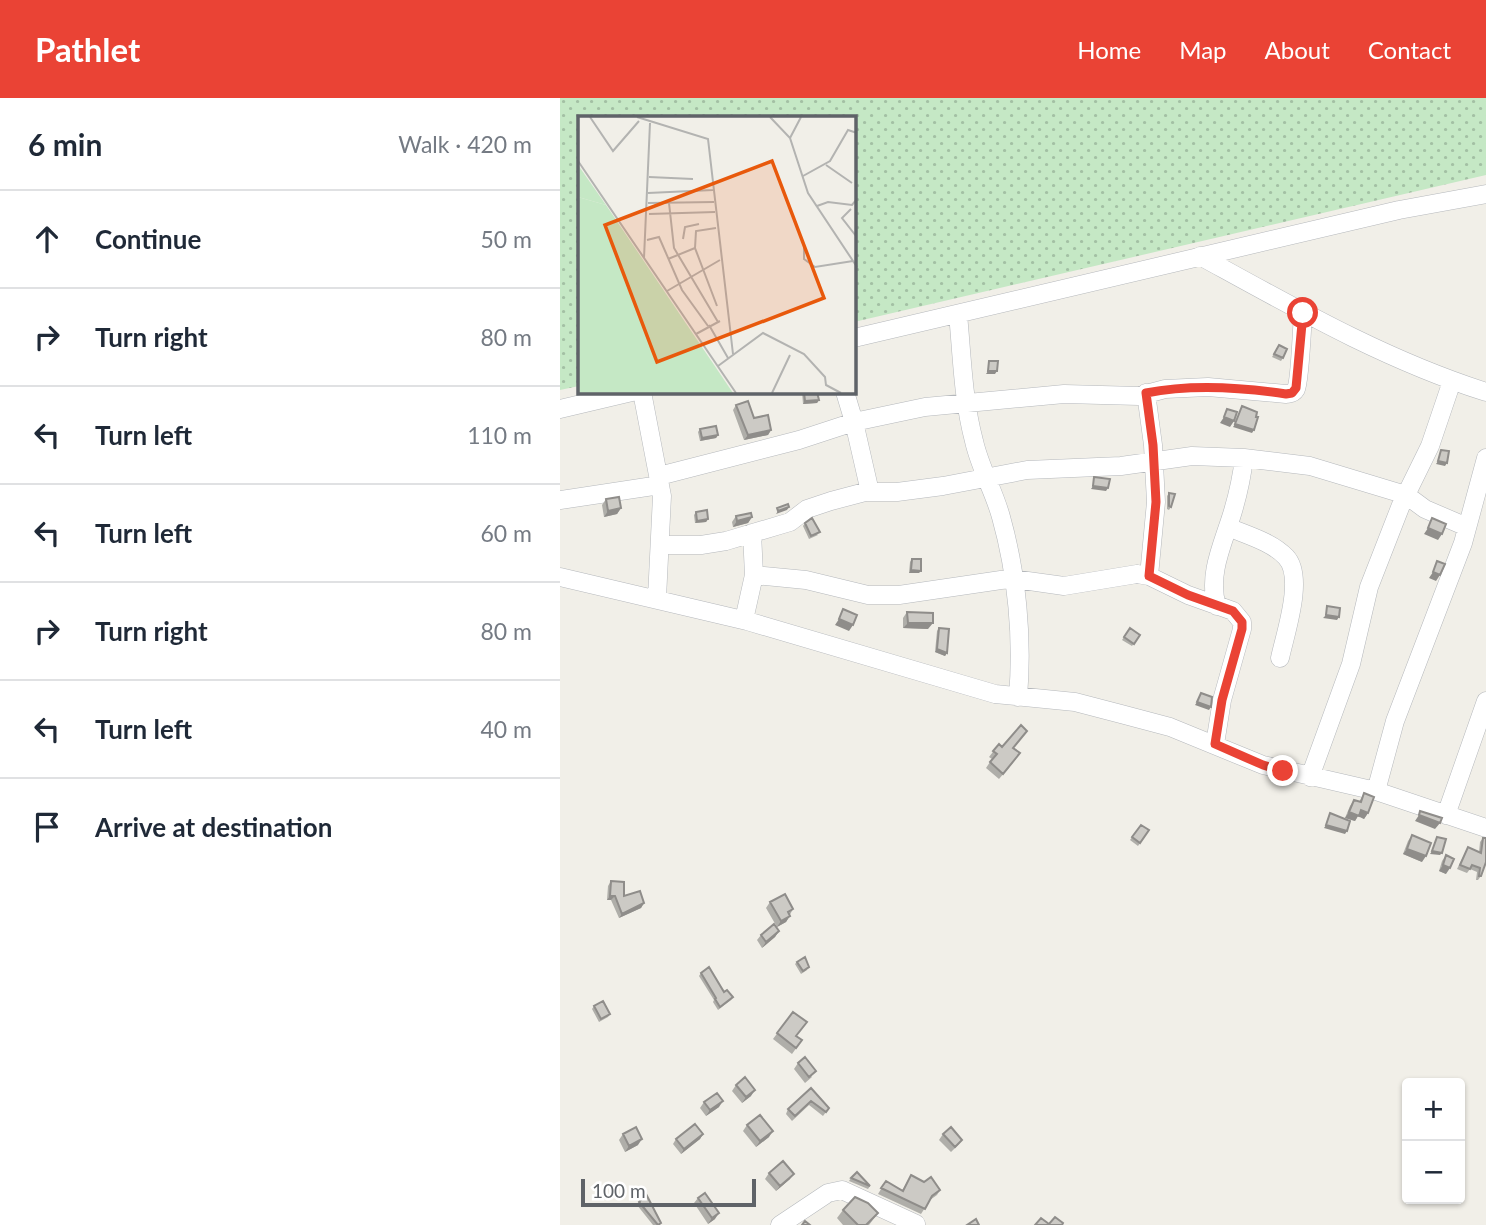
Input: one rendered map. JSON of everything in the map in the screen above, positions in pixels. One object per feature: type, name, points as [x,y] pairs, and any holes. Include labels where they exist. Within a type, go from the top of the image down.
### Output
[{"type":"street","points":[[856,338],[1399,209],[1486,194]]},
{"type":"street","points":[[1200,256],[1303,313],[1368,345],[1452,381],[1486,392]]},
{"type":"street","points":[[560,500],[659,480],[854,422],[925,407],[1064,394],[1139,396],[1165,389],[1208,387],[1292,393],[1296,388],[1303,313]]},
{"type":"street","points":[[958,314],[966,404],[974,443],[1001,517],[1014,579],[1020,641],[1018,697]]},
{"type":"street","points":[[1310,776],[1351,664],[1369,587],[1406,495],[1430,446],[1452,381]]},
{"type":"street","points":[[1146,393],[1156,502],[1149,576]]},
{"type":"street","points":[[560,409],[624,394]]},
{"type":"street","points":[[642,394],[659,480],[662,545],[657,598]]},
{"type":"street","points":[[846,394],[870,492]]},
{"type":"street","points":[[662,545],[701,545],[726,541],[790,522],[807,509],[870,492],[909,490],[1027,470],[1112,467],[1192,456],[1244,458],[1310,466],[1406,495],[1425,509],[1466,527]]},
{"type":"street","points":[[1217,606],[1213,590],[1214,571],[1240,486],[1244,458]]},
{"type":"street","points":[[1376,791],[1395,721],[1453,570],[1486,458]]},
{"type":"street","points":[[1228,527],[1276,549],[1287,557],[1292,566],[1295,581],[1293,599],[1280,658]]},
{"type":"street","points":[[744,620],[754,575],[752,533]]},
{"type":"street","points":[[754,575],[806,580],[868,595],[932,591],[1014,579],[1064,586],[1125,575],[1149,576],[1238,616],[1242,629],[1222,700],[1215,744]]},
{"type":"street","points":[[560,577],[744,620],[974,688],[1018,697],[1091,706],[1170,727],[1263,765],[1376,791],[1486,828]]},
{"type":"street","points":[[1446,815],[1486,701]]},
{"type":"street","points":[[780,1225],[828,1193],[842,1190],[916,1224]]},
{"type":"green space","points":[[560,98],[1486,98],[1486,175],[856,322],[856,116],[578,116],[578,386],[560,390]]},
{"type":"building","points":[[1279,345],[1287,349],[1283,358],[1274,354]]},
{"type":"building","points":[[989,361],[998,361],[997,371],[988,371]]},
{"type":"building","points":[[804,394],[818,394],[819,400],[805,401]]},
{"type":"building","points":[[748,401],[754,418],[768,415],[771,430],[748,435],[736,405]]},
{"type":"building","points":[[1242,406],[1257,412],[1254,430],[1235,424]]},
{"type":"building","points":[[1227,409],[1237,412],[1234,421],[1224,417]]},
{"type":"building","points":[[716,426],[718,435],[702,438],[700,429]]},
{"type":"building","points":[[1441,450],[1449,451],[1447,463],[1438,461]]},
{"type":"building","points":[[1094,477],[1110,479],[1108,488],[1093,486]]},
{"type":"building","points":[[1169,493],[1175,494],[1171,507],[1169,506]]},
{"type":"building","points":[[619,497],[621,508],[608,511],[606,499]]},
{"type":"building","points":[[788,504],[789,507],[778,511],[777,508]]},
{"type":"building","points":[[707,510],[708,519],[697,521],[696,512]]},
{"type":"building","points":[[751,513],[752,517],[737,521],[736,516]]},
{"type":"building","points":[[812,518],[820,532],[811,536],[805,523]]},
{"type":"building","points":[[1432,518],[1446,524],[1442,534],[1428,528]]},
{"type":"building","points":[[912,559],[921,559],[921,571],[911,570]]},
{"type":"building","points":[[1437,561],[1445,564],[1440,575],[1433,572]]},
{"type":"building","points":[[1327,606],[1340,608],[1339,617],[1326,615]]},
{"type":"building","points":[[843,609],[857,615],[853,625],[839,619]]},
{"type":"building","points":[[907,612],[933,613],[933,623],[908,623]]},
{"type":"building","points":[[939,628],[949,629],[947,653],[937,649]]},
{"type":"building","points":[[1130,628],[1140,635],[1134,644],[1124,637]]},
{"type":"building","points":[[1201,693],[1212,697],[1211,707],[1197,702]]},
{"type":"building","points":[[1021,725],[1027,731],[1013,748],[1020,753],[1003,774],[990,762],[997,754],[993,751],[999,744],[1002,747]]},
{"type":"building","points":[[1364,793],[1374,797],[1368,813],[1361,810],[1359,816],[1349,812],[1354,800],[1361,802]]},
{"type":"building","points":[[1420,811],[1442,818],[1440,823],[1419,815]]},
{"type":"building","points":[[1330,813],[1350,821],[1347,831],[1326,825]]},
{"type":"building","points":[[1141,825],[1149,830],[1140,843],[1132,837]]},
{"type":"building","points":[[1412,835],[1431,843],[1426,856],[1407,849]]},
{"type":"building","points":[[1437,837],[1446,839],[1442,853],[1432,851]]},
{"type":"building","points":[[1483,838],[1486,838],[1486,862],[1479,876],[1480,868],[1472,865],[1470,869],[1460,865],[1468,847],[1481,853]]},
{"type":"building","points":[[1446,855],[1454,859],[1450,868],[1443,865]]},
{"type":"building","points":[[611,881],[624,882],[624,896],[640,891],[644,903],[622,914],[615,896],[610,896]]},
{"type":"building","points":[[785,894],[793,909],[788,912],[790,916],[781,921],[770,902]]},
{"type":"building","points":[[774,924],[779,931],[766,942],[761,935]]},
{"type":"building","points":[[805,957],[809,967],[803,971],[797,962]]},
{"type":"building","points":[[709,967],[724,992],[727,990],[733,997],[720,1007],[701,973]]},
{"type":"building","points":[[603,1001],[610,1014],[601,1019],[594,1006]]},
{"type":"building","points":[[793,1012],[807,1022],[796,1036],[802,1040],[796,1048],[777,1033]]},
{"type":"building","points":[[805,1057],[816,1071],[809,1077],[798,1063]]},
{"type":"building","points":[[745,1077],[755,1090],[746,1097],[736,1085]]},
{"type":"building","points":[[811,1088],[829,1108],[826,1112],[811,1101],[795,1116],[788,1109]]},
{"type":"building","points":[[717,1093],[723,1101],[710,1110],[704,1102]]},
{"type":"building","points":[[760,1115],[773,1131],[760,1141],[747,1125]]},
{"type":"building","points":[[695,1124],[703,1134],[684,1149],[676,1139]]},
{"type":"building","points":[[636,1127],[642,1139],[629,1146],[623,1134]]},
{"type":"building","points":[[951,1127],[962,1140],[955,1147],[943,1134]]},
{"type":"building","points":[[783,1161],[794,1174],[780,1186],[769,1173]]},
{"type":"building","points":[[857,1172],[870,1186],[851,1178]]},
{"type":"building","points":[[911,1175],[924,1182],[931,1177],[940,1190],[932,1196],[925,1209],[881,1188],[886,1181],[903,1191]]},
{"type":"building","points":[[705,1193],[719,1213],[712,1218],[698,1198]]},
{"type":"building","points":[[646,1194],[661,1223],[658,1225],[639,1202]]},
{"type":"building","points":[[855,1197],[868,1203],[878,1213],[866,1225],[858,1225],[843,1210]]},
{"type":"building","points":[[1055,1217],[1062,1225],[1035,1225],[1041,1218],[1049,1224]]},
{"type":"building","points":[[976,1219],[979,1225],[967,1225]]},
{"type":"route","points":[[1283,771],[1215,744],[1222,700],[1242,629],[1238,616],[1233,611],[1188,595],[1149,576],[1156,502],[1153,445],[1146,393],[1165,389],[1208,387],[1292,393],[1296,388],[1303,313]]}]
